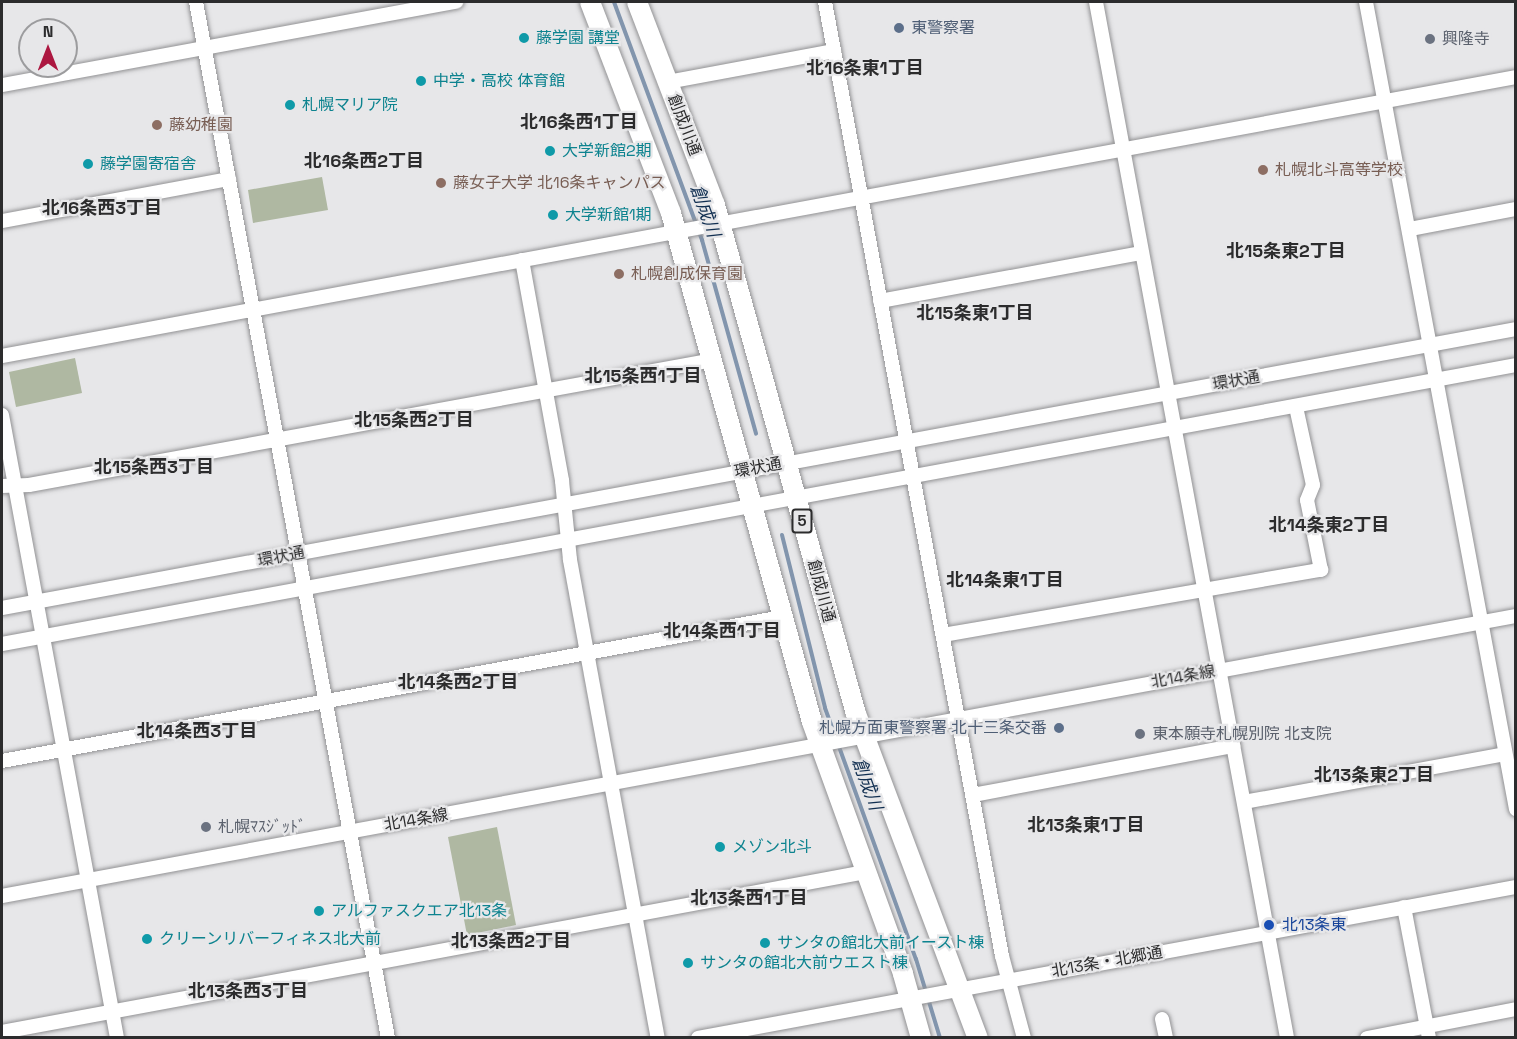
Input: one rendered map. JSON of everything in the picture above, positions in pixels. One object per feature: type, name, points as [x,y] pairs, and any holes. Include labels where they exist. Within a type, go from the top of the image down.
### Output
[{"type":"highway","points":[[590,2],[682,230],[713,360],[782,617],[865,872],[916,997],[921,1038]]},
{"type":"highway","name":"創成川通","points":[[637,2],[668,82],[715,224],[788,462],[858,738],[978,1038]]},
{"type":"street","points":[[196,2],[388,1038]]},
{"type":"street","points":[[2,85],[456,2]]},
{"type":"street","points":[[825,2],[973,795],[1009,980],[1024,1038]]},
{"type":"street","points":[[1096,2],[1287,1038]]},
{"type":"street","points":[[1366,2],[1410,229],[1515,810]]},
{"type":"street","points":[[668,82],[834,51]]},
{"type":"street","points":[[2,356],[1515,77]]},
{"type":"street","points":[[2,221],[230,179]]},
{"type":"street","points":[[1410,229],[1515,209]]},
{"type":"street","points":[[880,301],[1142,253]]},
{"type":"street","points":[[522,260],[566,504],[568,540],[658,1038]]},
{"type":"street","name":"環状通","points":[[2,608],[1515,329]]},
{"type":"street","points":[[8,486],[278,440],[713,360]]},
{"type":"street","points":[[2,644],[1515,365]]},
{"type":"street","points":[[943,635],[1321,570],[1307,500],[1312,485],[1296,407]]},
{"type":"street","points":[[2,415],[8,486],[37,602],[117,1038]]},
{"type":"street","name":"北14条線","points":[[2,896],[1515,616]]},
{"type":"street","points":[[2,761],[782,617]]},
{"type":"street","points":[[973,795],[1233,746]]},
{"type":"street","points":[[1244,802],[1505,754]]},
{"type":"street","points":[[2,1032],[865,872]]},
{"type":"street","name":"北13条・北郷通","points":[[698,1038],[1515,887]]},
{"type":"street","points":[[1404,907],[1428,1032]]},
{"type":"street","points":[[1367,1038],[1428,1032],[1515,1009]]},
{"type":"street","points":[[1162,1019],[1166,1038]]},
{"type":"green space","points":[[322,177],[328,210],[253,223],[248,190]]},
{"type":"green space","points":[[75,358],[82,393],[16,407],[9,372]]},
{"type":"green space","points":[[497,827],[516,925],[467,935],[448,837]]},
{"type":"waterway","name":"創成川","points":[[614,2],[702,240],[756,434]]},
{"type":"waterway","name":"創成川","points":[[782,535],[825,708],[916,959],[940,1038]]},
{"type":"place","name":"東警察署","points":[[899,28]]},
{"type":"place","name":"藤学園 講堂","points":[[524,38]]},
{"type":"place","name":"興隆寺","points":[[1430,39]]},
{"type":"place","name":"中学・高校 体育館","points":[[421,81]]},
{"type":"place","name":"札幌マリア院","points":[[290,105]]},
{"type":"place","name":"藤幼稚園","points":[[157,125]]},
{"type":"place","name":"大学新館2期","points":[[550,151]]},
{"type":"place","name":"藤学園寄宿舎","points":[[88,164]]},
{"type":"place","name":"札幌北斗高等学校","points":[[1263,170]]},
{"type":"place","name":"藤女子大学 北16条キャンパス","points":[[441,183]]},
{"type":"place","name":"大学新館1期","points":[[553,215]]},
{"type":"place","name":"札幌創成保育園","points":[[619,274]]},
{"type":"place","name":"札幌方面東警察署 北十三条交番","points":[[1059,728]]},
{"type":"place","name":"東本願寺札幌別院 北支院","points":[[1140,734]]},
{"type":"place","name":"札幌ﾏｽｼﾞｯﾄﾞ","points":[[206,827]]},
{"type":"place","name":"メゾン北斗","points":[[720,847]]},
{"type":"place","name":"アルファスクエア北13条","points":[[319,911]]},
{"type":"place","name":"北13条東","points":[[1269,925]]},
{"type":"place","name":"クリーンリバーフィネス北大前","points":[[147,939]]},
{"type":"place","name":"サンタの館北大前イースト棟","points":[[765,943]]},
{"type":"place","name":"サンタの館北大前ウエスト棟","points":[[688,963]]},
{"type":"district","name":"北16条東1丁目","points":[[865,68]]},
{"type":"district","name":"北16条西1丁目","points":[[579,122]]},
{"type":"district","name":"北16条西2丁目","points":[[364,161]]},
{"type":"district","name":"北16条西3丁目","points":[[102,208]]},
{"type":"district","name":"北15条東2丁目","points":[[1286,251]]},
{"type":"district","name":"北15条東1丁目","points":[[975,313]]},
{"type":"district","name":"北15条西1丁目","points":[[643,376]]},
{"type":"district","name":"北15条西2丁目","points":[[414,420]]},
{"type":"district","name":"北15条西3丁目","points":[[154,467]]},
{"type":"district","name":"北14条東2丁目","points":[[1329,525]]},
{"type":"district","name":"北14条東1丁目","points":[[1005,580]]},
{"type":"district","name":"北14条西1丁目","points":[[722,631]]},
{"type":"district","name":"北14条西2丁目","points":[[458,682]]},
{"type":"district","name":"北14条西3丁目","points":[[197,731]]},
{"type":"district","name":"北13条東2丁目","points":[[1374,775]]},
{"type":"district","name":"北13条東1丁目","points":[[1086,825]]},
{"type":"district","name":"北13条西1丁目","points":[[749,898]]},
{"type":"district","name":"北13条西2丁目","points":[[511,941]]},
{"type":"district","name":"北13条西3丁目","points":[[248,991]]}]
